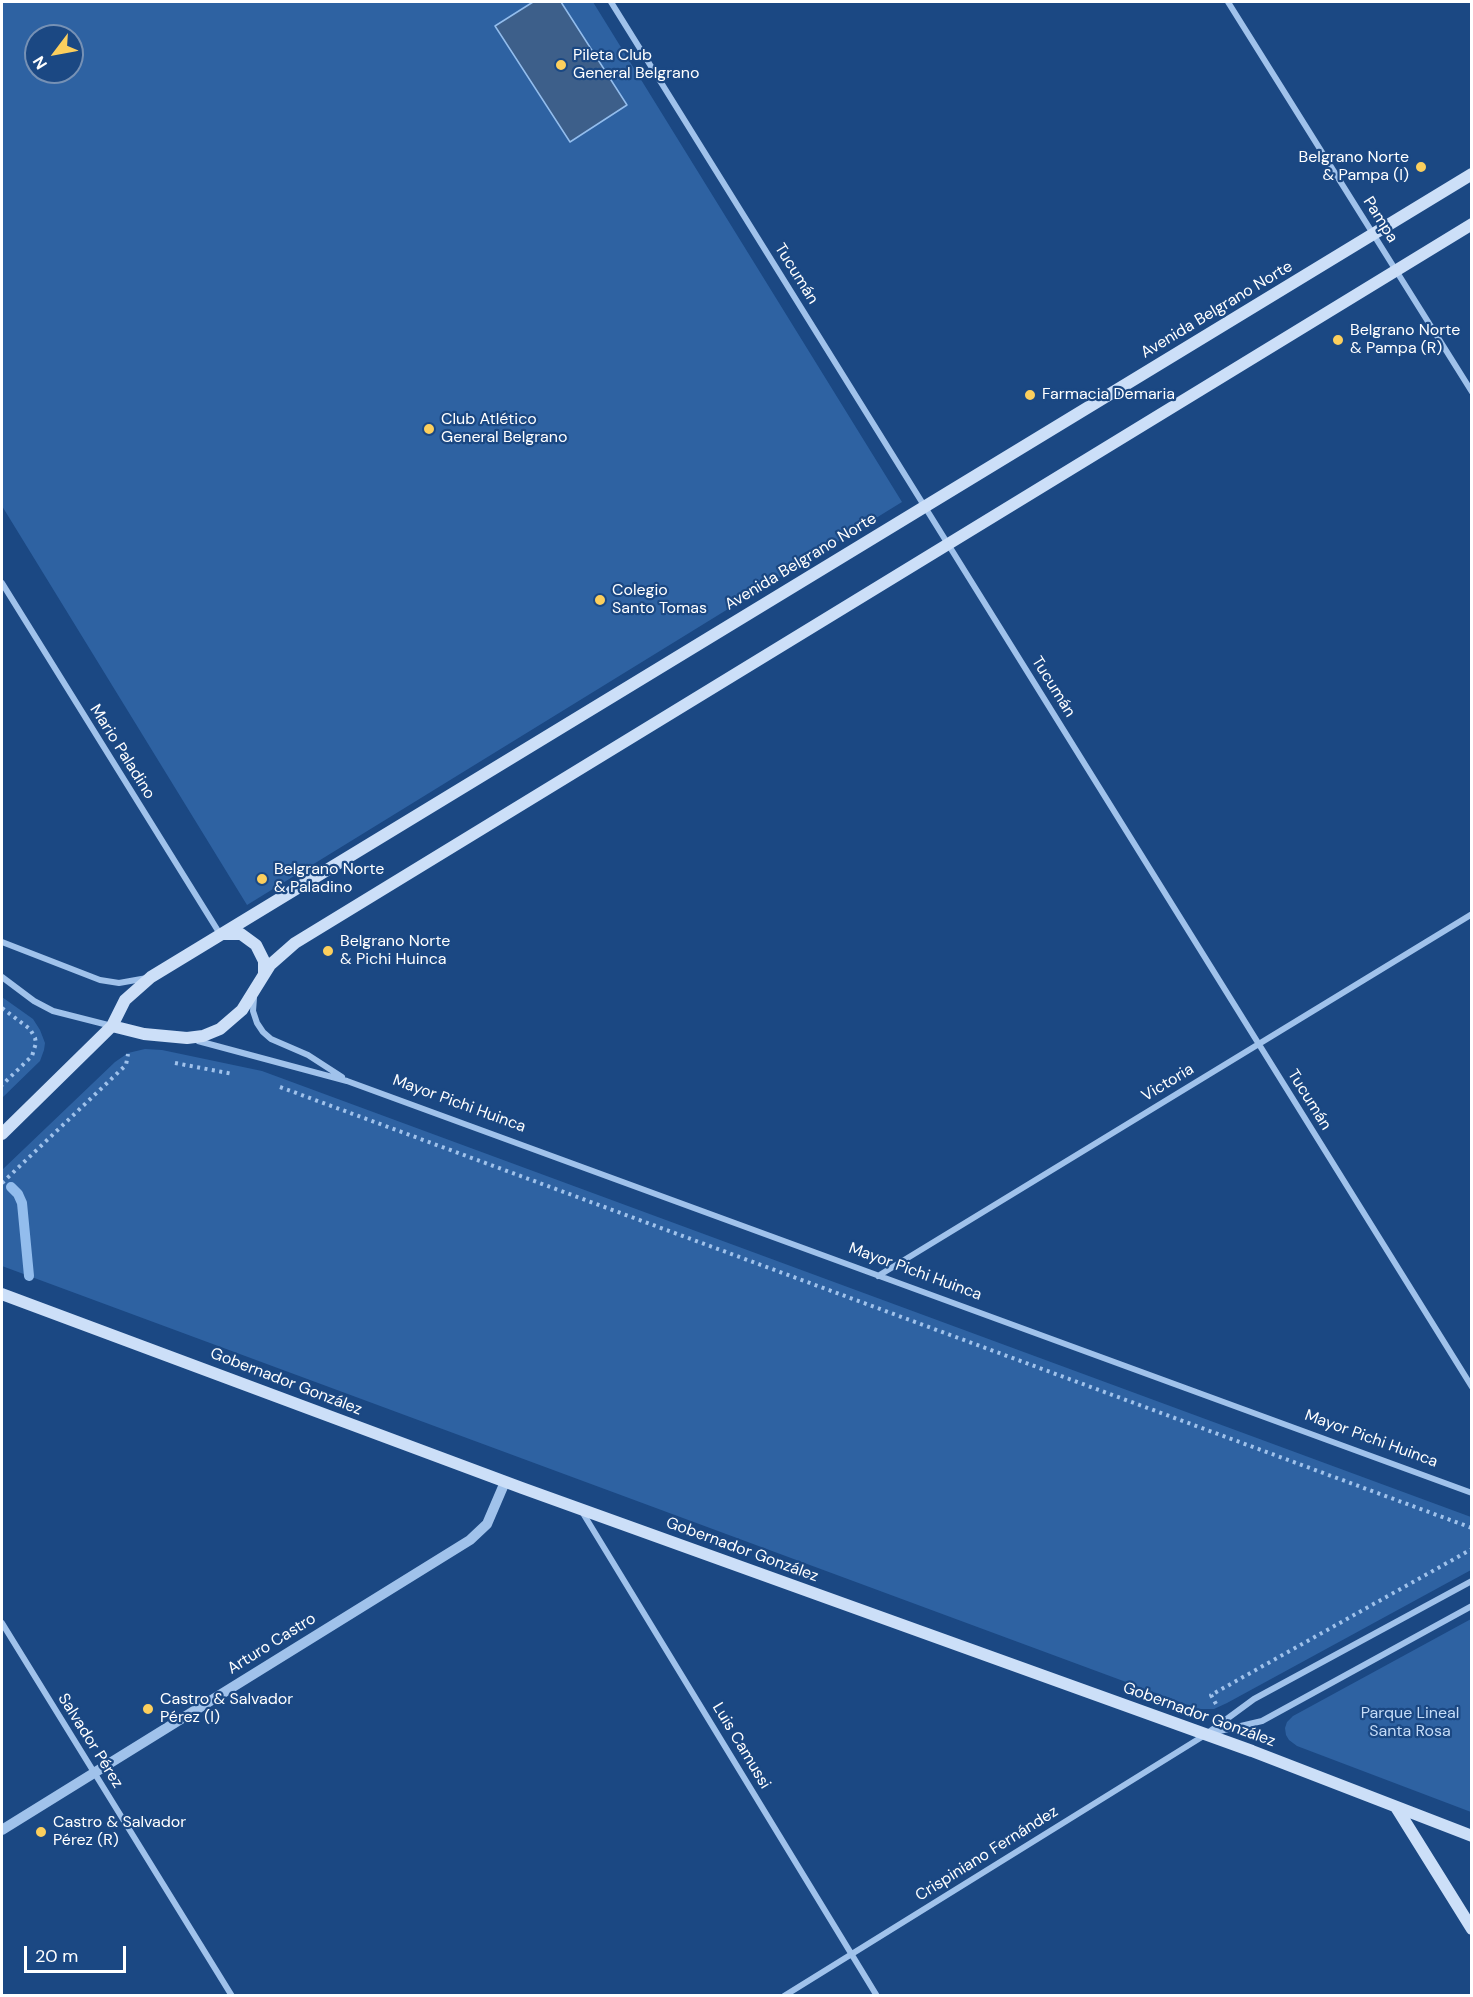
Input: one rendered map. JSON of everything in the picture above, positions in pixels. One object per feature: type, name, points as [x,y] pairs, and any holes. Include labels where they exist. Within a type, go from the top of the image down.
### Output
[{"type":"main road","name":"Avenida Belgrano Norte","points":[[2,1134],[112,1026],[125,1000],[151,977],[1472,174]]},
{"type":"main road","points":[[179,1038],[203,1036],[220,1029],[242,1010],[277,957],[295,943],[1472,224]]},
{"type":"main road","points":[[220,935],[237,933],[253,942],[262,957],[264,974]]},
{"type":"main road","name":"Mayor Pichi Huinca","points":[[112,1026],[144,1034],[179,1038]]},
{"type":"main road","name":"Gobernador González","points":[[2,1294],[581,1510],[1205,1735],[1472,1836]]},
{"type":"main road","points":[[1396,1807],[1472,1929]]},
{"type":"street","name":"Tucumán","points":[[610,2],[1472,1387]]},
{"type":"street","name":"Pampa","points":[[1228,2],[1472,392]]},
{"type":"street","name":"Mario Paladino","points":[[2,583],[220,935]]},
{"type":"street","name":"Victoria","points":[[878,1276],[1472,914]]},
{"type":"street","points":[[2,942],[106,982],[119,983],[151,977]]},
{"type":"street","name":"Mayor Pichi Huinca","points":[[2,977],[34,1001],[53,1011],[112,1026]]},
{"type":"street","name":"Mayor Pichi Huinca","points":[[254,994],[253,1011],[263,1032],[272,1039],[308,1055],[347,1081]]},
{"type":"street","name":"Mayor Pichi Huinca","points":[[179,1038],[223,1046],[347,1081],[1472,1494]]},
{"type":"street","name":"Arturo Castro","points":[[2,1830],[470,1540],[487,1524],[505,1482]]},
{"type":"street","name":"Luis Camussi","points":[[581,1510],[877,1995]]},
{"type":"street","name":"Crispiniano Fernández","points":[[784,1995],[1205,1735],[1254,1699],[1472,1581]]},
{"type":"street","name":"Crispiniano Fernández","points":[[1205,1735],[1262,1721],[1472,1606]]},
{"type":"street","name":"Salvador Pérez","points":[[2,1623],[232,1995]]},
{"type":"path","points":[[2,1008],[30,1029],[36,1043],[32,1056],[2,1085]]},
{"type":"path","points":[[2,1183],[126,1065],[128,1053]]},
{"type":"path","points":[[127,1059],[134,1058]]},
{"type":"path","points":[[165,1061],[240,1076]]},
{"type":"path","points":[[273,1084],[1472,1528]]},
{"type":"path","points":[[1218,1707],[1211,1695],[1472,1549]]},
{"type":"green space","name":"Club Atlético General Belgrano","points":[[2,2],[593,2],[902,502],[247,905],[2,506]]},
{"type":"green space","points":[[2,997],[33,1019],[45,1043],[40,1061],[2,1098]]},
{"type":"green space","points":[[145,1049],[162,1050],[262,1071],[1471,1517],[1471,1570],[1227,1703],[1214,1709],[1199,1709],[2,1266],[2,1170],[115,1062],[128,1053]]},
{"type":"green space","name":"Parque Lineal Santa Rosa","points":[[1471,1619],[1471,1812],[1297,1746],[1289,1740],[1285,1728],[1293,1716]]},
{"type":"shaded area","name":"Pileta Club General Belgrano","points":[[533,2],[561,2],[627,105],[570,142],[495,26]]},
{"type":"waterway","points":[[11,1187],[18,1194],[22,1203],[29,1276]]},
{"type":"place","name":"Pileta Club General Belgrano","points":[[561,65]]},
{"type":"place","name":"Belgrano Norte & Pampa (I)","points":[[1421,167]]},
{"type":"place","name":"Belgrano Norte & Pampa (R)","points":[[1338,340]]},
{"type":"place","name":"Farmacia Demaria","points":[[1030,395]]},
{"type":"place","name":"Club Atlético General Belgrano","points":[[429,429]]},
{"type":"place","name":"Colegio Santo Tomas","points":[[600,600]]},
{"type":"place","name":"Belgrano Norte & Paladino","points":[[262,879]]},
{"type":"place","name":"Belgrano Norte & Pichi Huinca","points":[[328,951]]},
{"type":"place","name":"Castro & Salvador Pérez (I)","points":[[148,1709]]},
{"type":"place","name":"Castro & Salvador Pérez (R)","points":[[41,1832]]}]
